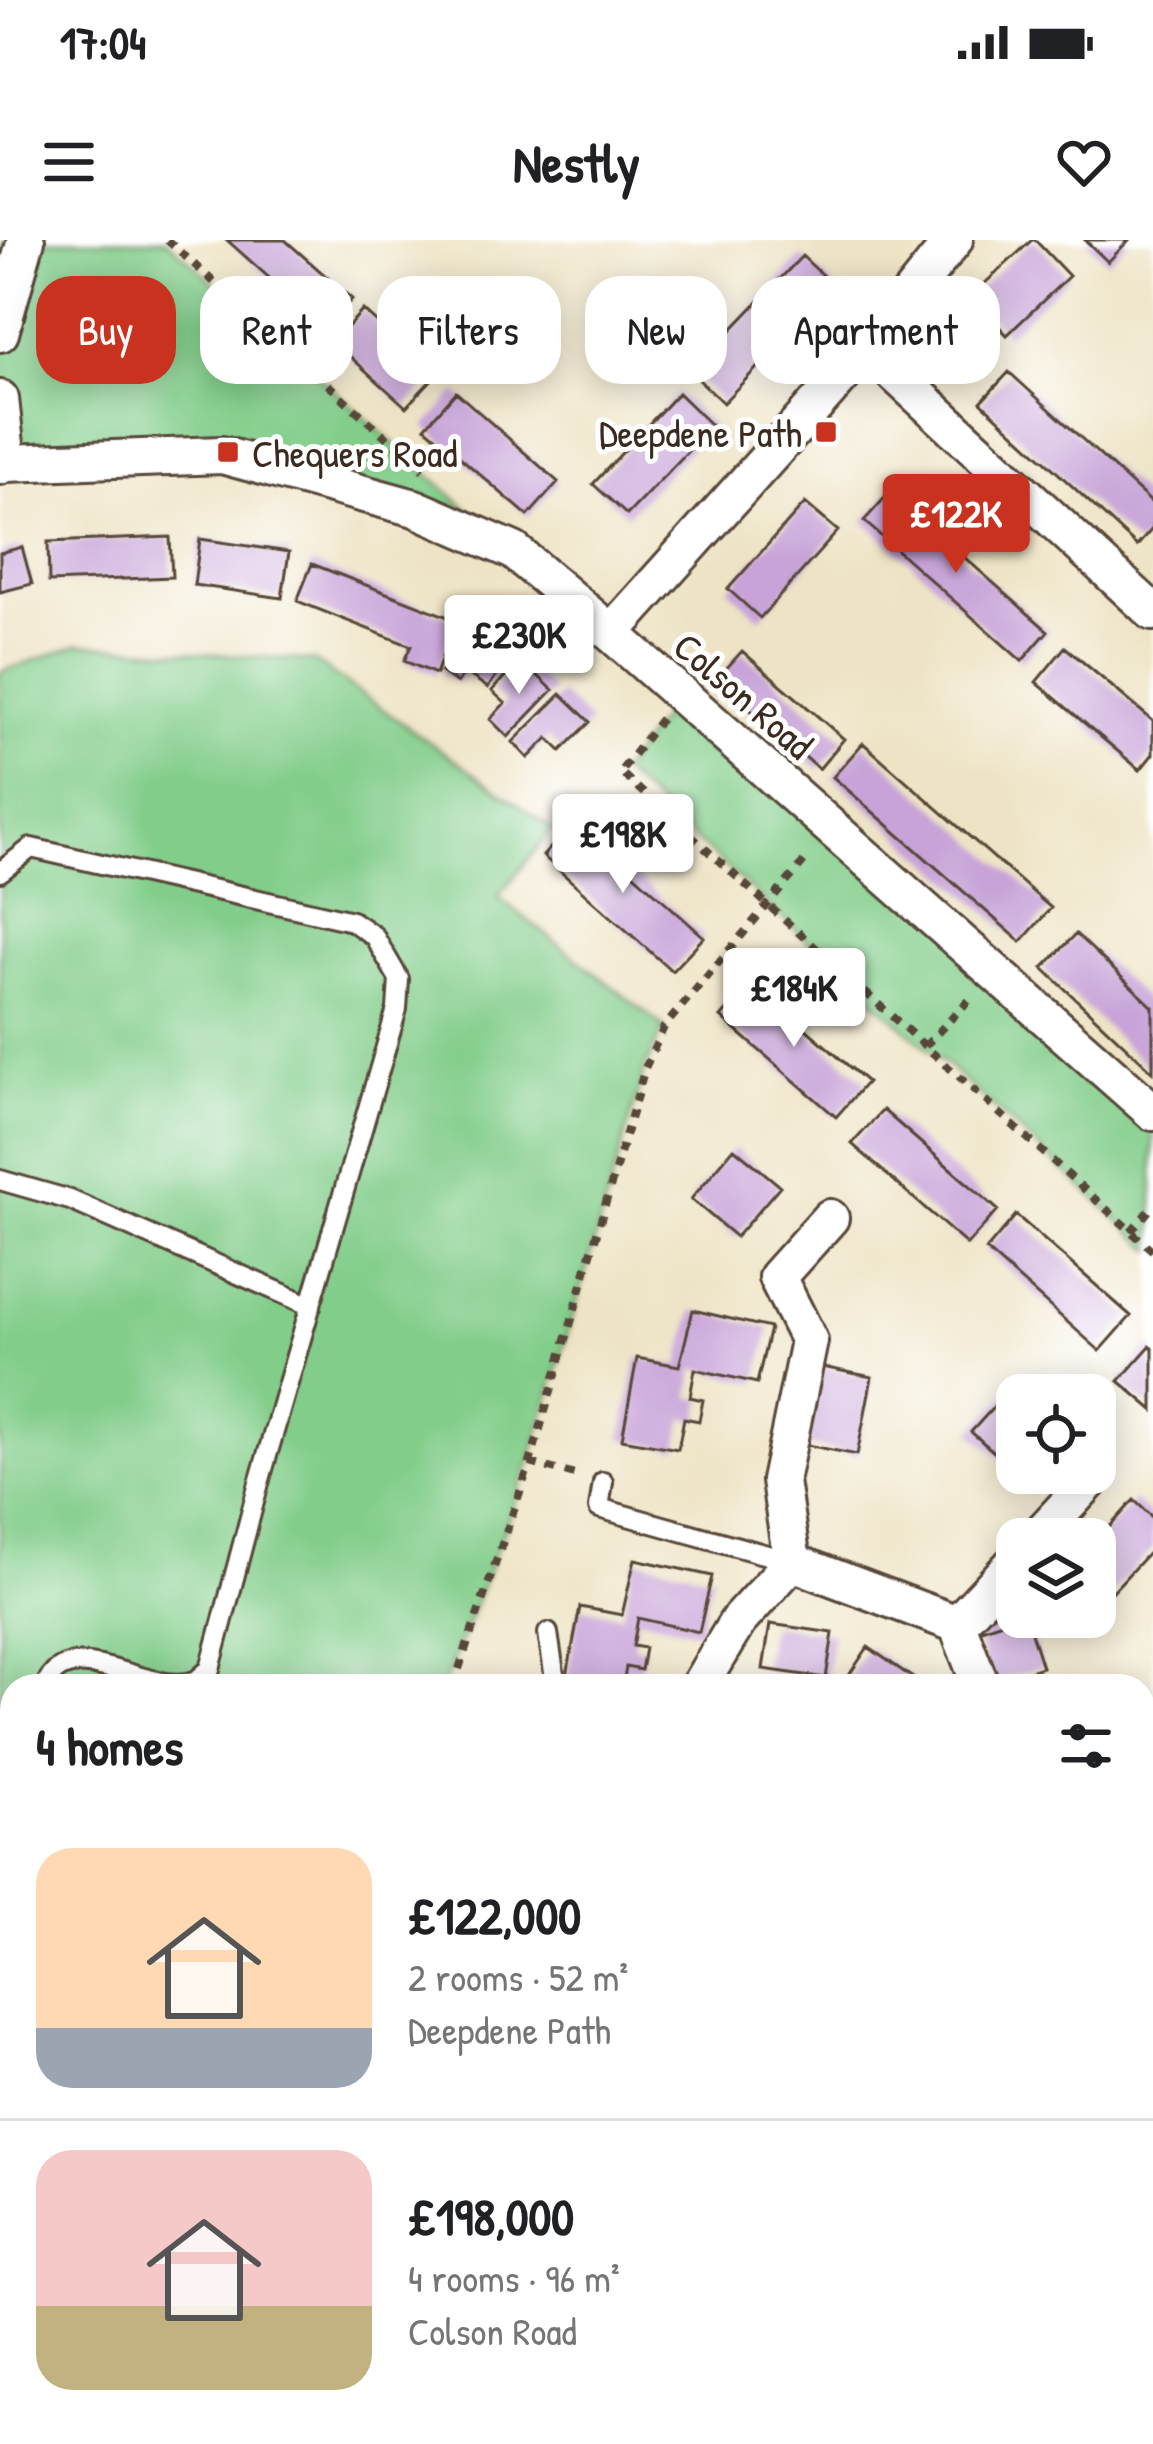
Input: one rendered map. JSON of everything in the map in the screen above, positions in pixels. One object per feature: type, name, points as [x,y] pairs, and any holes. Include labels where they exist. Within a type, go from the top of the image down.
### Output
[{"type":"street","points":[[0,333],[26,240]]},
{"type":"street","points":[[925,276],[954,240]]},
{"type":"street","points":[[611,633],[835,384]]},
{"type":"street","points":[[906,384],[1153,612]]},
{"type":"street","points":[[0,399],[3,465]]},
{"type":"street","name":"Colson Road","points":[[3,465],[222,455],[416,508],[514,551],[1153,1112]]},
{"type":"street","points":[[792,1562],[780,1481],[809,1341],[777,1277],[830,1218]]},
{"type":"street","points":[[1056,1518],[1078,1494]]},
{"type":"street","points":[[792,1562],[957,1624],[976,1674]]},
{"type":"street","points":[[706,1674],[737,1622],[792,1562]]},
{"type":"street","points":[[957,1624],[996,1582]]},
{"type":"lane","points":[[0,872],[32,848],[352,921],[374,935],[399,979],[397,1009],[210,1669],[204,1674]]},
{"type":"lane","points":[[0,1180],[70,1200],[311,1306]]},
{"type":"lane","points":[[603,1482],[599,1508],[792,1562]]},
{"type":"lane","points":[[548,1633],[554,1674]]},
{"type":"lane","points":[[51,1674],[66,1663],[130,1674]]},
{"type":"path","points":[[169,241],[428,474]]},
{"type":"path","points":[[680,694],[620,772],[1153,1251]]},
{"type":"path","points":[[457,1674],[530,1463],[645,1068],[664,1027],[832,828]]},
{"type":"path","points":[[926,1046],[996,973]]},
{"type":"path","points":[[1130,1231],[1153,1206]]},
{"type":"path","points":[[530,1463],[603,1482]]},
{"type":"green space","points":[[6,240],[167,240],[207,276],[200,276],[200,384],[328,384],[514,551],[222,455],[0,466],[0,247]]},
{"type":"green space","points":[[80,644],[314,661],[553,829],[498,897],[664,1027],[645,1068],[530,1463],[448,1674],[0,1674],[0,672]]},
{"type":"green space","points":[[680,694],[1153,1111],[1153,1251],[620,772]]},
{"type":"building","points":[[227,240],[285,240],[326,276],[267,276]]},
{"type":"building","points":[[1035,240],[1069,276],[1007,335],[1000,327],[1000,276],[993,276]]},
{"type":"building","points":[[1085,240],[1129,240],[1108,262]]},
{"type":"building","points":[[802,256],[823,276],[783,276]]},
{"type":"building","points":[[751,309],[751,374],[723,403],[703,384],[727,384],[727,334]]},
{"type":"building","points":[[363,310],[377,323],[377,381],[353,359],[353,321]]},
{"type":"building","points":[[1009,372],[1153,504],[1153,528],[1137,546],[981,402]]},
{"type":"building","points":[[381,384],[428,384],[406,407]]},
{"type":"building","points":[[456,392],[558,482],[528,516],[425,427]]},
{"type":"building","points":[[678,393],[712,426],[627,515],[593,484]]},
{"type":"building","points":[[890,492],[1048,631],[1022,661],[864,521]]},
{"type":"building","points":[[805,503],[838,531],[760,618],[728,589]]},
{"type":"building","points":[[170,537],[172,577],[49,582],[48,542]]},
{"type":"building","points":[[200,539],[289,552],[282,598],[194,585]]},
{"type":"building","points":[[22,547],[32,584],[0,592],[0,553]]},
{"type":"building","points":[[312,564],[456,620],[436,674],[404,661],[411,646],[297,601]]},
{"type":"building","points":[[471,627],[511,653],[488,688],[465,672],[457,683],[441,672]]},
{"type":"building","points":[[1065,647],[1153,721],[1153,754],[1140,770],[1036,682]]},
{"type":"building","points":[[742,651],[844,739],[819,769],[716,680]]},
{"type":"building","points":[[520,659],[553,690],[508,737],[490,719],[505,703],[492,691]]},
{"type":"building","points":[[561,694],[590,722],[561,751],[548,738],[528,758],[513,742]]},
{"type":"building","points":[[863,743],[1051,908],[1021,942],[833,777]]},
{"type":"building","points":[[575,821],[704,937],[672,971],[543,856]]},
{"type":"building","points":[[1076,934],[1153,1007],[1153,1072],[1043,968]]},
{"type":"building","points":[[752,982],[867,1082],[836,1117],[721,1017]]},
{"type":"building","points":[[883,1110],[998,1210],[967,1245],[852,1144]]},
{"type":"building","points":[[734,1148],[780,1186],[736,1237],[691,1199]]},
{"type":"building","points":[[1016,1215],[1131,1316],[1100,1351],[986,1250]]},
{"type":"building","points":[[693,1310],[770,1328],[757,1383],[695,1369],[690,1397],[703,1400],[699,1421],[684,1418],[678,1449],[622,1439],[637,1358],[679,1366]]},
{"type":"building","points":[[1153,1348],[1153,1410],[1119,1381]]},
{"type":"building","points":[[822,1367],[872,1377],[857,1455],[807,1445]]},
{"type":"building","points":[[996,1404],[996,1454],[971,1432]]},
{"type":"building","points":[[1134,1500],[1153,1518],[1153,1548],[1116,1588],[1116,1520]]},
{"type":"building","points":[[635,1559],[712,1576],[699,1632],[638,1618],[633,1646],[645,1648],[641,1670],[626,1667],[625,1674],[567,1674],[580,1607],[622,1615]]},
{"type":"building","points":[[770,1624],[833,1633],[827,1674],[763,1669]]},
{"type":"building","points":[[996,1624],[996,1638],[1033,1638],[1042,1667],[1020,1674],[988,1674],[975,1631]]},
{"type":"building","points":[[868,1647],[907,1674],[850,1674]]},
{"type":"place","name":"Deepdene Path","points":[[826,432]]},
{"type":"place","name":"Chequers Road","points":[[228,452]]}]
